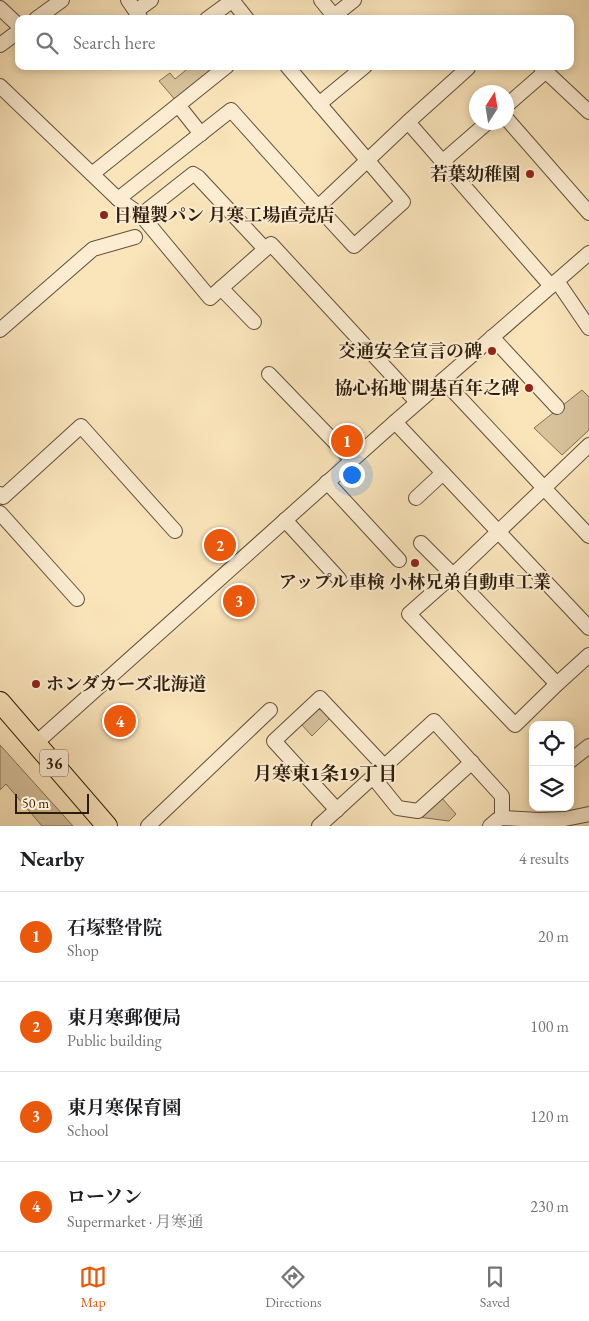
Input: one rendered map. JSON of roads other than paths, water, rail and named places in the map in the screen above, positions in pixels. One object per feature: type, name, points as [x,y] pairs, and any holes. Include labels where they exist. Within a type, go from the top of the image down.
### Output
[{"type":"highway","name":"36","points":[[0,702],[107,826]]},
{"type":"street","points":[[41,15],[62,0]]},
{"type":"street","points":[[135,10],[151,0]]},
{"type":"street","points":[[212,15],[232,0],[244,15]]},
{"type":"street","points":[[321,0],[333,15]]},
{"type":"street","points":[[335,15],[354,0]]},
{"type":"street","points":[[0,8],[15,22]]},
{"type":"street","points":[[0,45],[15,35]]},
{"type":"street","points":[[92,174],[222,70]]},
{"type":"street","points":[[118,199],[231,110],[354,246],[403,202],[290,70]]},
{"type":"street","points":[[319,104],[360,70]]},
{"type":"street","points":[[318,207],[466,70]]},
{"type":"street","points":[[514,98],[541,70]]},
{"type":"street","points":[[543,70],[589,112]]},
{"type":"street","points":[[0,86],[118,199],[141,215],[210,298],[271,244],[418,402]]},
{"type":"street","points":[[178,105],[201,134]]},
{"type":"street","points":[[408,122],[442,162],[554,284],[589,328]]},
{"type":"street","points":[[514,127],[589,213]]},
{"type":"street","points":[[442,162],[479,130]]},
{"type":"street","points":[[141,215],[193,174],[266,249]]},
{"type":"street","points":[[0,330],[93,249],[135,238]]},
{"type":"street","points":[[36,743],[352,460],[589,253]]},
{"type":"street","points":[[221,288],[254,322]]},
{"type":"street","points":[[492,337],[557,407]]},
{"type":"street","points":[[269,374],[352,460]]},
{"type":"street","points":[[443,380],[589,536]]},
{"type":"street","points":[[395,422],[589,628]]},
{"type":"street","points":[[1,499],[81,426],[175,531]]},
{"type":"street","points":[[589,445],[499,532],[409,614],[515,725],[589,656]]},
{"type":"street","points":[[416,498],[443,473]]},
{"type":"street","points":[[328,482],[399,560]]},
{"type":"street","points":[[0,513],[77,599]]},
{"type":"street","points":[[285,520],[339,579]]},
{"type":"street","points":[[421,543],[557,684]]},
{"type":"street","points":[[337,810],[274,741],[320,698],[384,766]]},
{"type":"street","points":[[148,826],[270,710]]},
{"type":"street","points":[[319,826],[434,721],[502,796],[508,821]]},
{"type":"street","points":[[574,758],[589,746]]},
{"type":"street","points":[[372,777],[398,808],[418,811],[472,762]]},
{"type":"street","points":[[560,811],[565,819]]},
{"type":"street","points":[[490,826],[497,820],[565,819],[589,814]]},
{"type":"place","name":"若葉幼稚園","points":[[530,174]]},
{"type":"place","name":"日糧製パン 月寒工場直売店","points":[[104,215]]},
{"type":"place","name":"交通安全宣言の碑","points":[[492,351]]},
{"type":"place","name":"協心拓地 開基百年之碑","points":[[529,388]]},
{"type":"place","name":"石塚整骨院","points":[[347,441]]},
{"type":"place","name":"東月寒郵便局","points":[[220,545]]},
{"type":"place","name":"アップル車検 小林兄弟自動車工業","points":[[415,563]]},
{"type":"place","name":"東月寒保育園","points":[[239,601]]},
{"type":"place","name":"ホンダカーズ北海道","points":[[36,684]]},
{"type":"place","name":"ローソン","points":[[120,721]]},
{"type":"district","name":"月寒東1条19丁目","points":[[325,773]]}]
